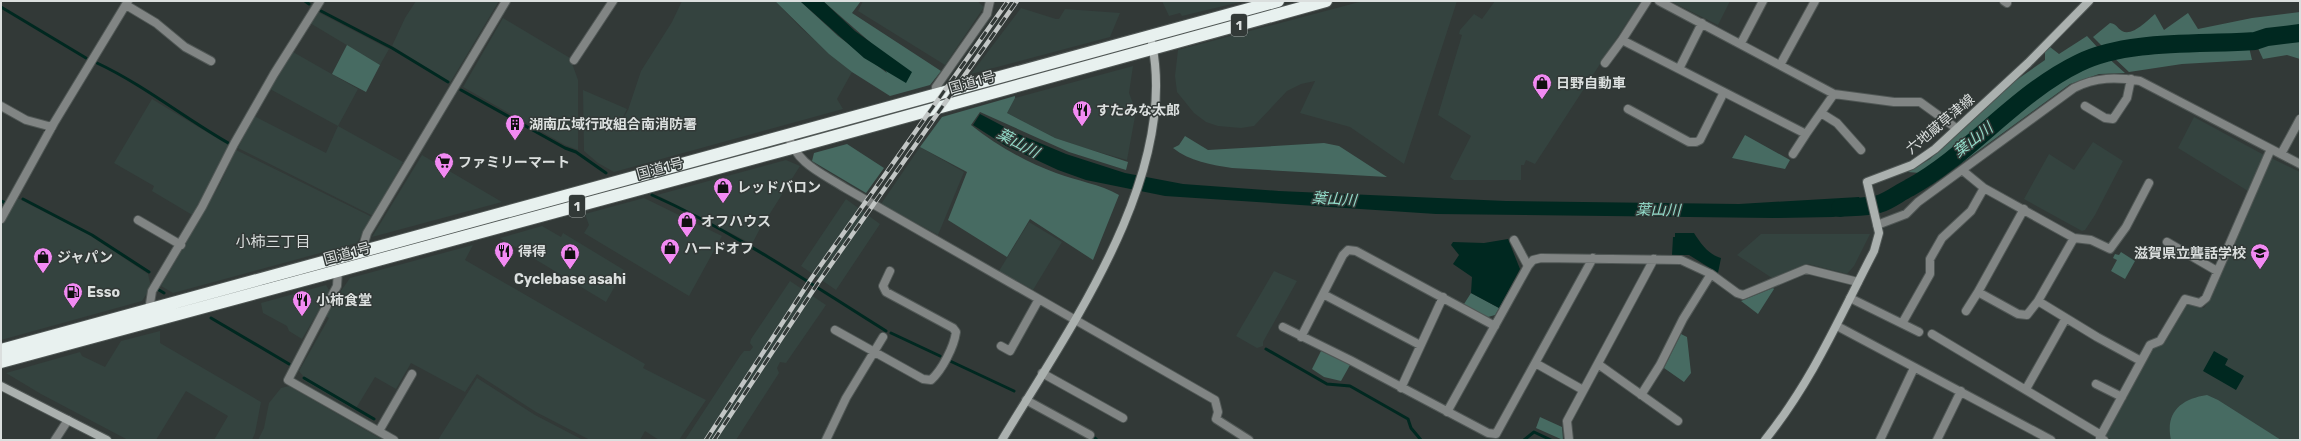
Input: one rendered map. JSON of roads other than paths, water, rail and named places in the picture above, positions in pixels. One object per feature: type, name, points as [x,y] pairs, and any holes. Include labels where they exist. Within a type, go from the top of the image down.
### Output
[{"type":"highway","name":"国道1号","points":[[1,350],[367,252],[936,93],[1278,1]]},
{"type":"highway","name":"国道1号","points":[[1,362],[792,148],[1326,1]]},
{"type":"main road","name":"六地蔵草津線","points":[[1765,440],[1787,412],[1811,375],[1878,242],[1876,216],[1867,182],[1912,165],[1935,149],[2028,63],[2089,1]]},
{"type":"main road","points":[[1002,440],[1075,320],[1110,255],[1132,199],[1142,169],[1151,131],[1156,100],[1157,82],[1150,35]]},
{"type":"main road","points":[[1,386],[107,440]]},
{"type":"street","points":[[149,310],[152,291],[181,245],[274,74],[320,1]]},
{"type":"street","points":[[367,252],[364,243],[367,233],[506,1]]},
{"type":"street","points":[[574,60],[613,1]]},
{"type":"street","points":[[936,93],[936,87],[987,14],[990,1]]},
{"type":"street","points":[[1605,63],[1647,1]]},
{"type":"street","points":[[1659,1],[1741,43],[1834,94],[1894,102],[1920,102],[1956,128]]},
{"type":"street","points":[[1741,43],[1763,1]]},
{"type":"street","points":[[1780,64],[1815,1]]},
{"type":"street","points":[[1,219],[52,127],[127,3],[156,23],[185,47],[211,61]]},
{"type":"street","points":[[1679,69],[1702,23]]},
{"type":"street","points":[[1622,40],[1806,134]]},
{"type":"street","points":[[1877,225],[1906,214],[1918,202],[2074,88],[2098,79],[2117,77],[2140,81],[2300,164]]},
{"type":"street","points":[[2085,106],[2105,118],[2113,119],[2127,98],[2131,79]]},
{"type":"street","points":[[1628,109],[1690,142],[1696,142],[1700,140],[1724,92]]},
{"type":"street","points":[[1793,154],[1834,94]]},
{"type":"street","points":[[1,106],[26,120],[52,127]]},
{"type":"street","points":[[1821,113],[1837,123],[1861,150]]},
{"type":"street","points":[[2281,154],[2300,119]]},
{"type":"street","points":[[788,135],[792,148],[803,162],[845,188],[1215,400],[1218,412],[1216,419],[1249,440]]},
{"type":"street","points":[[1932,334],[2026,389],[2101,438],[2150,345],[2160,341],[2185,299],[2200,303],[2206,298],[2271,149]]},
{"type":"street","points":[[1962,170],[1984,188],[2024,208],[2074,238],[2091,240],[2110,249],[2126,227],[2149,183]]},
{"type":"street","points":[[1904,320],[1930,274],[1930,259],[1942,238],[1971,211],[1984,188]]},
{"type":"street","points":[[1966,311],[2024,208]]},
{"type":"street","points":[[138,220],[181,245]]},
{"type":"street","points":[[1978,292],[2018,314],[2027,315],[2038,301],[2074,238]]},
{"type":"street","points":[[1514,240],[1528,266]]},
{"type":"street","points":[[2167,242],[2217,271]]},
{"type":"street","points":[[1301,337],[1343,255],[1348,250],[1356,251],[1495,326]]},
{"type":"street","points":[[1447,412],[1528,266],[1533,260],[1541,258],[1593,258],[1681,260],[1711,274],[1737,294],[1743,295],[1806,269],[1858,282]]},
{"type":"street","points":[[1283,327],[1350,360],[1488,433],[1496,434],[1537,364],[1593,258]]},
{"type":"street","points":[[1569,440],[1567,421],[1654,259]]},
{"type":"street","points":[[338,271],[337,286],[288,380],[394,440]]},
{"type":"street","points":[[835,330],[923,379],[931,380],[936,376],[955,339],[956,332],[953,328],[886,292],[883,286],[890,271]]},
{"type":"street","points":[[1641,395],[1660,365],[1683,319],[1711,274]]},
{"type":"street","points":[[1323,294],[1420,345]]},
{"type":"street","points":[[1401,388],[1443,298]]},
{"type":"street","points":[[1850,298],[1919,332]]},
{"type":"street","points":[[1001,346],[1010,351],[1038,299]]},
{"type":"street","points":[[2038,301],[2141,361]]},
{"type":"street","points":[[2026,389],[2066,318]]},
{"type":"street","points":[[1837,326],[2052,440]]},
{"type":"street","points":[[826,440],[846,398],[883,337]]},
{"type":"street","points":[[1537,364],[1583,390]]},
{"type":"street","points":[[1598,364],[1678,421]]},
{"type":"street","points":[[1880,440],[1914,368]]},
{"type":"street","points":[[1042,373],[1122,418]]},
{"type":"street","points":[[379,431],[412,374]]},
{"type":"street","points":[[2096,384],[2122,398]]},
{"type":"street","points":[[1937,440],[1961,391]]},
{"type":"street","points":[[1026,400],[1090,435]]},
{"type":"street","points":[[55,440],[68,420]]},
{"type":"water","points":[[800,1],[823,1],[855,31],[912,72],[906,83],[864,58]]},
{"type":"water","points":[[980,114],[1016,133],[1066,154],[1125,173],[1183,184],[1279,191],[1506,201],[1739,204],[1859,197],[1867,213],[1833,217],[1773,218],[1436,214],[1165,196],[1086,180],[1058,170],[1006,146],[973,125]]},
{"type":"water","points":[[1675,233],[1694,233],[1709,252],[1721,258],[1718,273],[1689,255],[1672,255],[1673,237],[1675,237]]},
{"type":"water","points":[[1508,239],[1520,269],[1499,308],[1471,293],[1472,277],[1453,264],[1459,255],[1451,245],[1453,242],[1484,243]]},
{"type":"water","points":[[2214,351],[2228,359],[2225,365],[2244,376],[2236,390],[2203,371]]},
{"type":"waterway","points":[[305,1],[309,4]]},
{"type":"waterway","points":[[1,7],[86,58]]},
{"type":"waterway","points":[[321,11],[392,48],[448,82]]},
{"type":"waterway","name":"葉山川","points":[[1840,208],[1879,204],[1909,188],[1953,158],[2034,91],[2079,63],[2098,55],[2119,50],[2165,44],[2255,41],[2267,37],[2300,33]]},
{"type":"waterway","points":[[97,63],[148,91],[230,144]]},
{"type":"waterway","points":[[461,90],[565,148],[576,152],[606,173]]},
{"type":"waterway","points":[[652,195],[713,225],[886,331]]},
{"type":"waterway","points":[[23,199],[92,235],[149,272]]},
{"type":"waterway","points":[[1,201],[6,203],[4,206]]},
{"type":"waterway","points":[[159,290],[164,293]]},
{"type":"waterway","points":[[211,318],[289,364]]},
{"type":"waterway","points":[[891,333],[940,356]]},
{"type":"waterway","points":[[1266,349],[1327,384],[1350,386],[1408,419],[1411,428],[1421,440]]},
{"type":"waterway","points":[[950,361],[1014,391]]},
{"type":"waterway","points":[[304,378],[374,419]]},
{"type":"waterway","points":[[1524,440],[1534,432],[1551,440]]},
{"type":"railway","points":[[706,440],[811,279],[1008,1]]},
{"type":"railway","points":[[714,440],[818,283],[1017,1]]},
{"type":"place","name":"日野自動車","points":[[1542,100]]},
{"type":"place","name":"すたみな太郎","points":[[1082,127]]},
{"type":"place","name":"湖南広域行政組合南消防署","points":[[515,141]]},
{"type":"place","name":"ファミリーマート","points":[[444,179]]},
{"type":"place","name":"レッドバロン","points":[[723,204]]},
{"type":"place","name":"オフハウス","points":[[687,238]]},
{"type":"place","name":"ハードオフ","points":[[670,265]]},
{"type":"place","name":"得得","points":[[504,268]]},
{"type":"place","name":"Cyclebase asahi","points":[[570,270]]},
{"type":"place","name":"滋賀県立聾話学校","points":[[2260,270]]},
{"type":"place","name":"ジャパン","points":[[43,274]]},
{"type":"place","name":"Esso","points":[[73,309]]},
{"type":"place","name":"小柿食堂","points":[[302,317]]},
{"type":"district","name":"小柿三丁目","points":[[273,242]]}]
